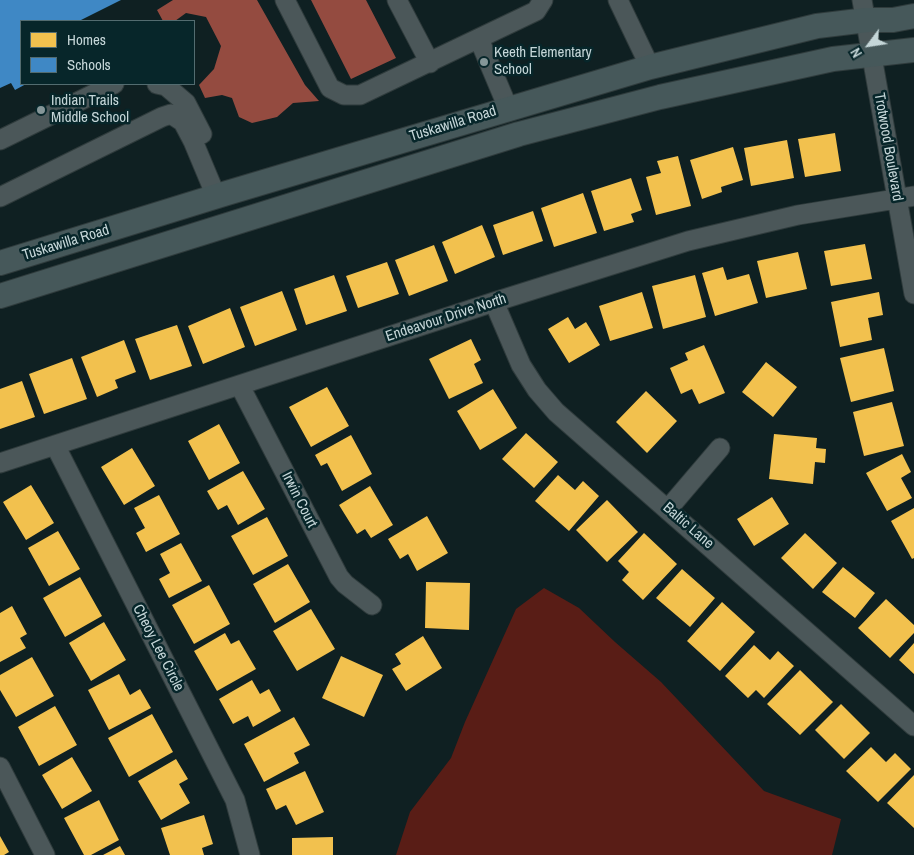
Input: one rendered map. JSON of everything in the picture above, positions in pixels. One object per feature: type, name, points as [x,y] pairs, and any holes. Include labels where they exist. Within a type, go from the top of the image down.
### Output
[{"type":"main road","name":"Tuskawilla Road","points":[[0,263],[221,194],[650,67],[817,26],[865,10],[893,20],[914,16]]},
{"type":"main road","name":"Tuskawilla Road","points":[[0,296],[519,134],[660,97],[833,59],[914,50]]},
{"type":"main road","points":[[650,67],[660,97]]},
{"type":"main road","points":[[508,108],[519,134]]},
{"type":"street","points":[[285,0],[330,88],[344,95],[360,95],[479,39],[536,11],[543,0]]},
{"type":"street","points":[[397,0],[430,62]]},
{"type":"street","points":[[618,0],[650,67]]},
{"type":"street","name":"Trotwood Boulevard","points":[[865,10],[872,55],[906,197],[914,294]]},
{"type":"street","points":[[479,39],[508,108]]},
{"type":"street","points":[[0,140],[112,85]]},
{"type":"street","points":[[162,85],[166,86],[186,103],[206,142],[221,194]]},
{"type":"street","points":[[0,196],[171,114],[183,122],[221,194]]},
{"type":"street","name":"Endeavour Drive North","points":[[0,463],[494,302],[688,241],[798,215],[906,197]]},
{"type":"street","name":"Baltic Lane","points":[[494,302],[522,365],[537,390],[556,412],[914,726]]},
{"type":"street","name":"Irwin Court","points":[[240,386],[339,577],[372,605]]},
{"type":"street","name":"Cheoy Lee Circle","points":[[55,445],[236,800],[250,855]]},
{"type":"street","points":[[668,509],[720,448]]},
{"type":"street","points":[[0,766],[45,855]]},
{"type":"shaded area","points":[[173,0],[257,0],[305,85],[319,101],[293,103],[277,117],[252,123],[239,117],[232,98],[222,95],[205,98],[199,85],[214,69],[221,46],[206,17],[186,13],[176,20],[162,20],[157,10]]},
{"type":"shaded area","points":[[311,0],[366,0],[396,58],[351,79]]},
{"type":"shaded area","points":[[544,588],[579,608],[661,682],[764,791],[841,819],[832,855],[396,855],[410,812],[451,758],[465,722],[516,609]]},
{"type":"building: Homes","points":[[835,133],[841,171],[805,177],[798,139]]},
{"type":"building: Homes","points":[[787,140],[794,178],[751,186],[744,148]]},
{"type":"building: Homes","points":[[733,147],[743,180],[721,187],[722,192],[702,199],[690,160]]},
{"type":"building: Homes","points":[[678,156],[691,206],[656,215],[646,177],[661,173],[657,161]]},
{"type":"building: Homes","points":[[631,178],[642,210],[631,214],[634,222],[604,231],[591,191]]},
{"type":"building: Homes","points":[[583,193],[597,233],[554,247],[541,208]]},
{"type":"building: Homes","points":[[533,211],[543,241],[503,255],[493,225]]},
{"type":"building: Homes","points":[[482,225],[495,257],[455,274],[442,242]]},
{"type":"building: Homes","points":[[865,244],[872,279],[831,286],[824,251]]},
{"type":"building: Homes","points":[[434,245],[448,281],[409,296],[395,260]]},
{"type":"building: Homes","points":[[798,252],[807,289],[766,298],[757,261]]},
{"type":"building: Homes","points":[[387,262],[399,294],[358,308],[346,276]]},
{"type":"building: Homes","points":[[723,267],[727,280],[749,274],[758,303],[715,316],[702,273]]},
{"type":"building: Homes","points":[[334,275],[347,311],[306,325],[294,289]]},
{"type":"building: Homes","points":[[695,275],[706,317],[663,329],[652,286]]},
{"type":"building: Homes","points":[[282,291],[297,330],[255,346],[240,307]]},
{"type":"building: Homes","points":[[642,292],[653,328],[610,341],[599,306]]},
{"type":"building: Homes","points":[[879,292],[883,315],[868,318],[872,340],[840,347],[831,302]]},
{"type":"building: Homes","points":[[230,308],[245,347],[203,364],[188,326]]},
{"type":"building: Homes","points":[[568,317],[575,329],[586,322],[600,345],[569,363],[548,329]]},
{"type":"building: Homes","points":[[177,325],[192,366],[150,380],[135,339]]},
{"type":"building: Homes","points":[[471,339],[481,360],[474,364],[483,383],[449,399],[429,359]]},
{"type":"building: Homes","points":[[124,340],[136,372],[115,380],[118,388],[97,397],[81,357]]},
{"type":"building: Homes","points":[[704,345],[725,393],[699,404],[692,389],[681,394],[670,368],[688,360],[685,353]]},
{"type":"building: Homes","points":[[884,348],[894,391],[851,402],[840,358]]},
{"type":"building: Homes","points":[[72,358],[87,399],[44,414],[29,374]]},
{"type":"building: Homes","points":[[766,362],[797,387],[773,417],[742,392]]},
{"type":"building: Homes","points":[[22,381],[35,417],[0,429],[0,389]]},
{"type":"building: Homes","points":[[327,387],[349,426],[311,447],[289,407]]},
{"type":"building: Homes","points":[[493,389],[517,428],[480,450],[457,411]]},
{"type":"building: Homes","points":[[646,391],[677,421],[647,453],[616,422]]},
{"type":"building: Homes","points":[[892,402],[904,446],[864,456],[853,412]]},
{"type":"building: Homes","points":[[219,424],[240,463],[209,480],[188,441]]},
{"type":"building: Homes","points":[[526,433],[558,462],[534,488],[502,459]]},
{"type":"building: Homes","points":[[774,434],[817,438],[816,448],[826,449],[825,463],[815,462],[813,484],[769,479]]},
{"type":"building: Homes","points":[[351,435],[372,474],[342,491],[327,463],[321,466],[315,455]]},
{"type":"building: Homes","points":[[132,448],[155,486],[124,505],[101,467]]},
{"type":"building: Homes","points":[[902,454],[911,472],[901,478],[912,498],[887,511],[866,473]]},
{"type":"building: Homes","points":[[243,471],[265,509],[238,525],[227,505],[218,510],[207,491]]},
{"type":"building: Homes","points":[[558,475],[575,490],[583,481],[599,496],[569,531],[535,501]]},
{"type":"building: Homes","points":[[31,485],[54,523],[26,540],[3,502]]},
{"type":"building: Homes","points":[[370,486],[393,525],[371,538],[365,529],[357,534],[339,505]]},
{"type":"building: Homes","points":[[159,495],[180,534],[146,552],[136,533],[145,528],[134,508]]},
{"type":"building: Homes","points":[[772,497],[789,524],[754,546],[737,519]]},
{"type":"building: Homes","points":[[607,500],[638,532],[607,562],[576,530]]},
{"type":"building: Homes","points":[[914,508],[914,558],[912,559],[891,521]]},
{"type":"building: Homes","points":[[427,516],[448,553],[417,571],[408,554],[400,559],[388,539]]},
{"type":"building: Homes","points":[[267,517],[288,556],[253,575],[231,536]]},
{"type":"building: Homes","points":[[58,531],[80,569],[49,586],[28,548]]},
{"type":"building: Homes","points":[[644,533],[677,564],[643,600],[622,580],[629,572],[618,561]]},
{"type":"building: Homes","points":[[805,533],[837,563],[813,589],[781,558]]},
{"type":"building: Homes","points":[[181,543],[202,581],[169,598],[159,579],[170,573],[160,554]]},
{"type":"building: Homes","points":[[288,564],[310,602],[275,623],[253,584]]},
{"type":"building: Homes","points":[[843,567],[875,593],[855,618],[822,592]]},
{"type":"building: Homes","points":[[682,569],[715,598],[690,627],[656,598]]},
{"type":"building: Homes","points":[[80,577],[102,616],[65,637],[43,598]]},
{"type":"building: Homes","points":[[426,582],[470,583],[469,630],[425,628]]},
{"type":"building: Homes","points":[[209,585],[230,624],[194,644],[172,605]]},
{"type":"building: Homes","points":[[886,599],[914,625],[914,633],[890,658],[858,628]]},
{"type":"building: Homes","points":[[722,602],[755,632],[720,671],[687,641]]},
{"type":"building: Homes","points":[[12,606],[27,634],[20,638],[26,648],[0,662],[0,613]]},
{"type":"building: Homes","points":[[311,609],[335,649],[297,671],[273,631]]},
{"type":"building: Homes","points":[[104,622],[126,660],[91,681],[69,643]]},
{"type":"building: Homes","points":[[225,633],[231,644],[239,640],[256,669],[217,691],[194,651]]},
{"type":"building: Homes","points":[[423,636],[442,668],[406,691],[392,669],[401,664],[395,654]]},
{"type":"building: Homes","points":[[914,643],[914,674],[899,660]]},
{"type":"building: Homes","points":[[754,645],[770,660],[778,651],[794,666],[764,698],[756,690],[748,698],[725,676]]},
{"type":"building: Homes","points":[[341,656],[383,675],[364,717],[322,698]]},
{"type":"building: Homes","points":[[32,657],[54,696],[16,717],[0,690],[0,675]]},
{"type":"building: Homes","points":[[800,670],[833,702],[800,735],[767,704]]},
{"type":"building: Homes","points":[[119,674],[130,695],[140,689],[151,708],[109,730],[88,690]]},
{"type":"building: Homes","points":[[252,680],[260,694],[269,689],[281,711],[253,727],[248,716],[233,724],[219,699]]},
{"type":"building: Homes","points":[[841,704],[870,733],[844,759],[815,730]]},
{"type":"building: Homes","points":[[55,706],[77,745],[39,766],[18,727]]},
{"type":"building: Homes","points":[[152,714],[173,752],[129,777],[108,738]]},
{"type":"building: Homes","points":[[294,717],[310,745],[294,753],[299,763],[264,782],[244,744]]},
{"type":"building: Homes","points":[[871,747],[886,762],[895,753],[911,769],[878,802],[846,771]]},
{"type":"building: Homes","points":[[72,757],[92,791],[62,809],[42,775]]},
{"type":"building: Homes","points":[[176,759],[188,779],[179,784],[190,803],[161,820],[138,781]]},
{"type":"building: Homes","points":[[305,771],[324,812],[296,825],[286,805],[276,810],[266,789]]},
{"type":"building: Homes","points":[[914,775],[914,828],[887,803]]},
{"type":"building: Homes","points":[[99,800],[119,840],[91,855],[84,855],[64,818]]},
{"type":"building: Homes","points":[[204,815],[213,844],[202,848],[204,855],[170,855],[161,828]]},
{"type":"building: Homes","points":[[0,836],[9,852],[4,855],[0,855]]},
{"type":"building: Homes","points":[[333,837],[333,855],[292,855],[292,838]]},
{"type":"building: Homes","points":[[120,846],[125,855],[103,855]]},
{"type":"building: Schools","name":"Indian Trails Middle School","points":[[0,0],[121,0],[81,20],[20,20],[20,85],[24,85],[15,90],[11,83],[0,88]]},
{"type":"place","name":"Keeth Elementary School","points":[[484,62]]},
{"type":"place","name":"Indian Trails Middle School","points":[[41,110]]}]
